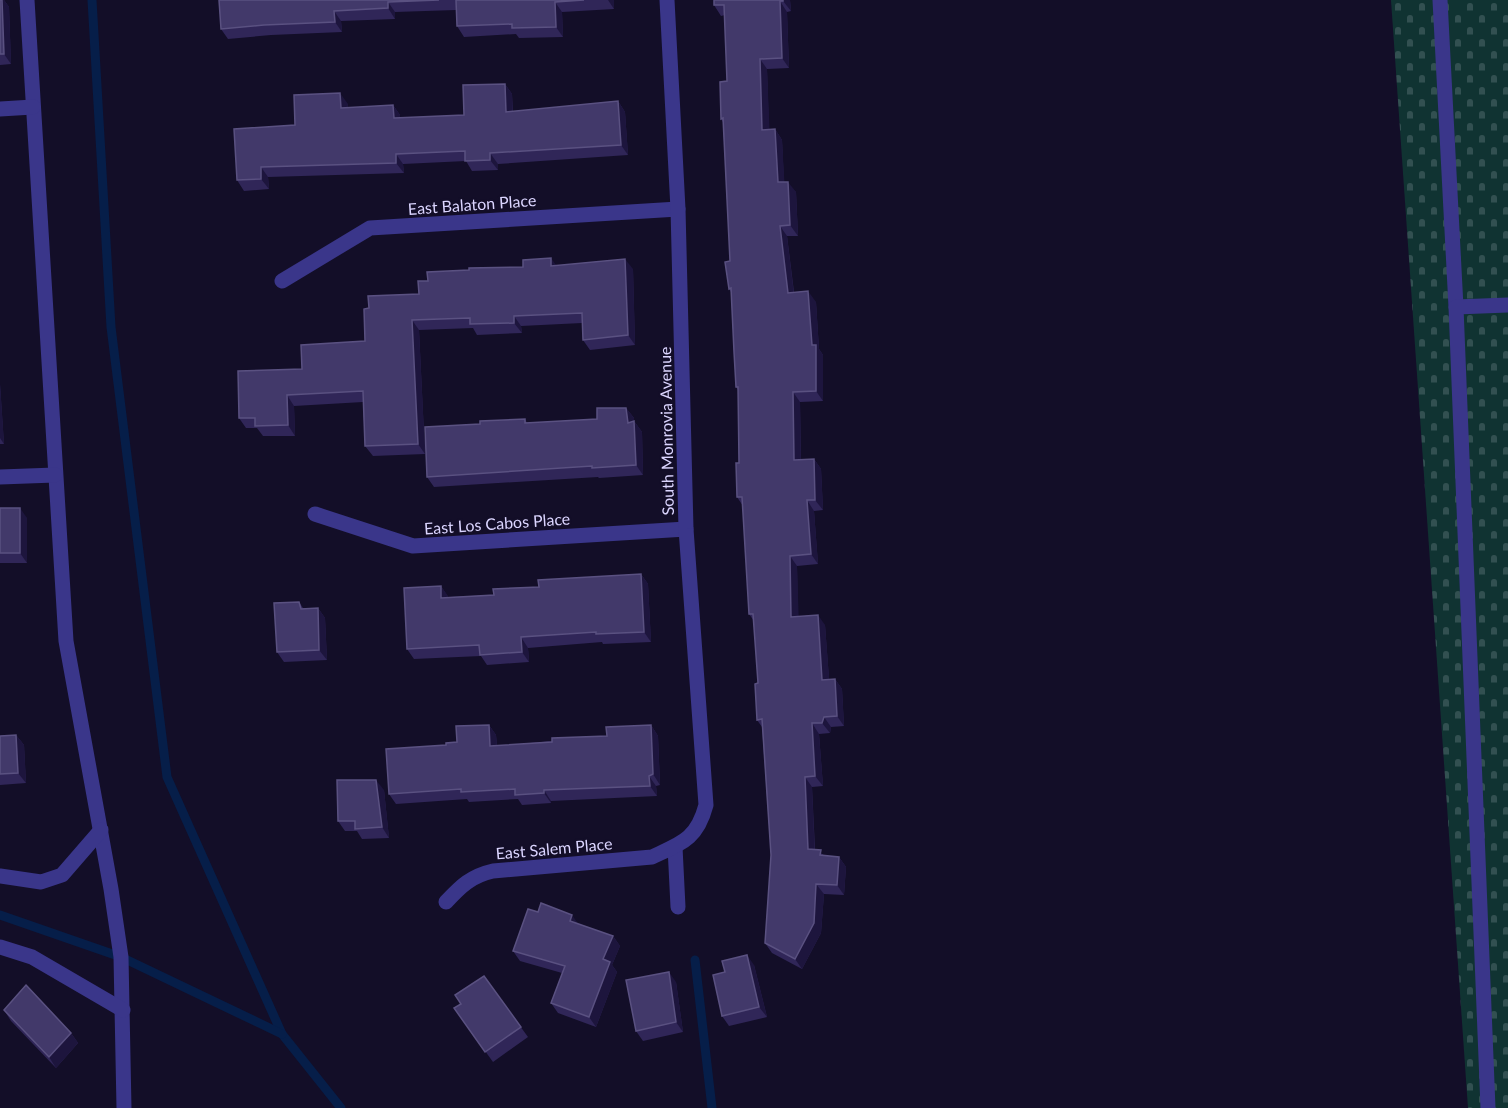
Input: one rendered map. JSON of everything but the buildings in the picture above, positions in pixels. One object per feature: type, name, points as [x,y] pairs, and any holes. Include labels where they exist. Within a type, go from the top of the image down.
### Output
[{"type":"street","points":[[27,0],[66,641],[101,830],[121,957],[124,1108]]},
{"type":"street","name":"South Monrovia Avenue","points":[[667,0],[678,209],[686,529],[706,806],[701,823],[694,833],[675,847]]},
{"type":"street","points":[[1440,0],[1456,307],[1488,1108]]},
{"type":"street","points":[[0,109],[33,107]]},
{"type":"street","name":"East Balaton Place","points":[[282,281],[370,228],[678,209]]},
{"type":"street","points":[[1456,307],[1508,305]]},
{"type":"street","points":[[0,477],[55,475]]},
{"type":"street","name":"East Los Cabos Place","points":[[315,514],[413,546],[686,529]]},
{"type":"street","points":[[0,876],[41,882],[62,875],[101,830]]},
{"type":"street","points":[[675,847],[678,907]]},
{"type":"street","name":"East Salem Place","points":[[446,902],[460,887],[478,874],[485,872],[652,857],[675,847]]},
{"type":"street","points":[[0,947],[32,957],[123,1010]]},
{"type":"green space","points":[[1391,0],[1508,0],[1508,1108],[1468,1108]]},
{"type":"waterway","points":[[92,0],[111,327],[167,777],[282,1034],[341,1108]]},
{"type":"waterway","points":[[0,915],[121,957],[282,1034]]},
{"type":"waterway","points":[[695,960],[712,1108]]}]
